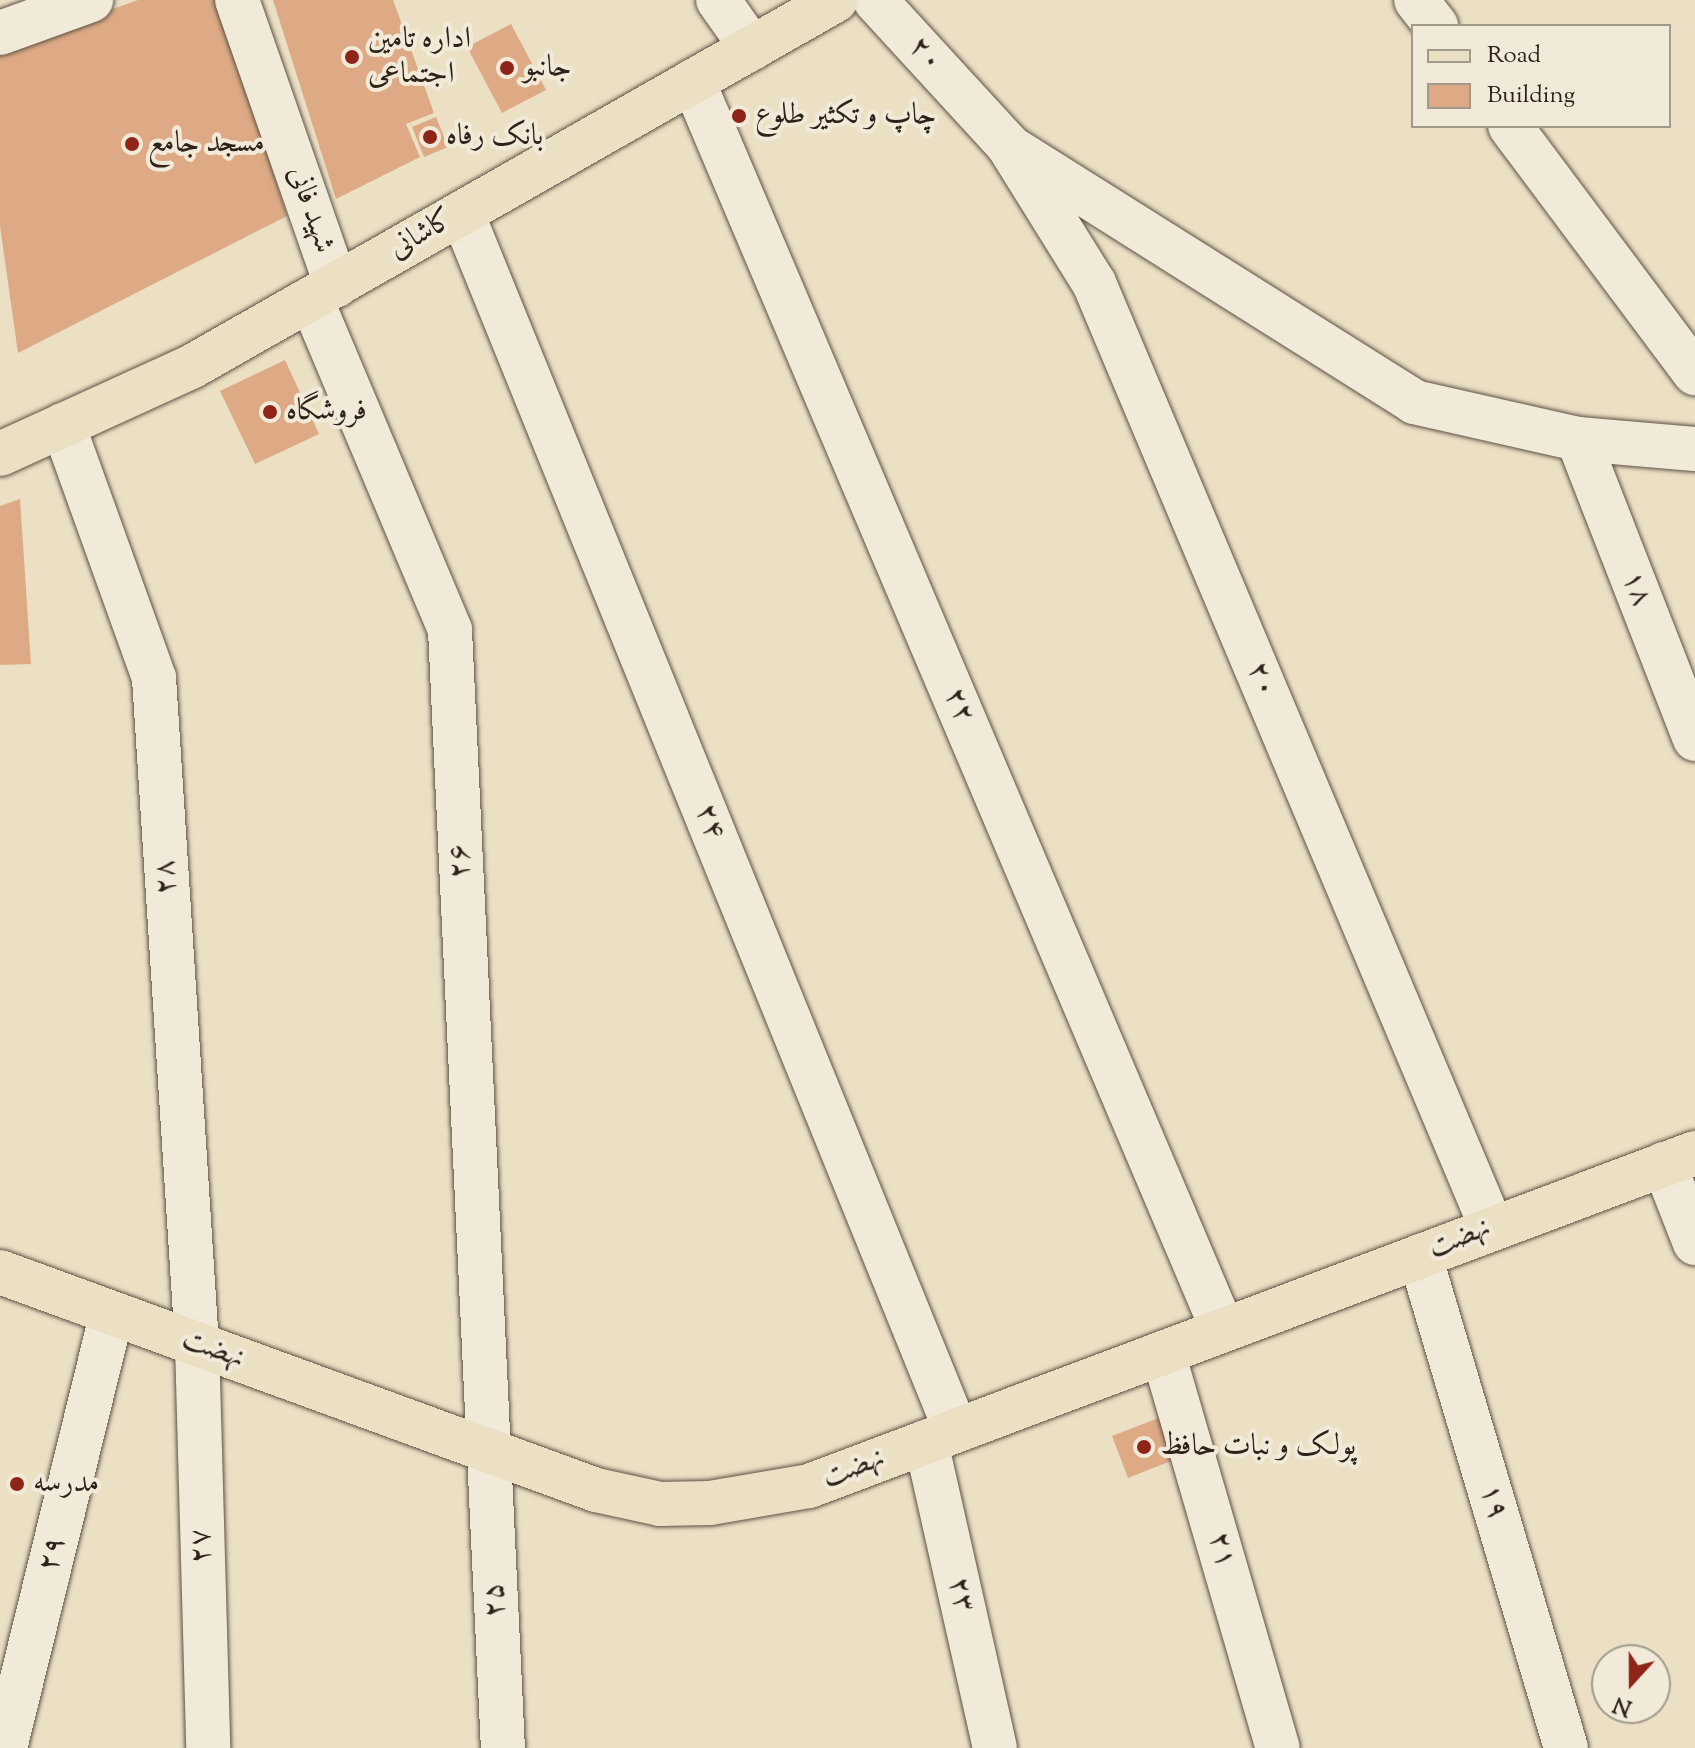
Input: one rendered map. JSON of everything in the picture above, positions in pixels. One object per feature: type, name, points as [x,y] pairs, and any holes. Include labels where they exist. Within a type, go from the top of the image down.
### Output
[{"type":"main road","name":"کاشانی","points":[[0,454],[191,367],[836,0]]},
{"type":"main road","name":"نهضت","points":[[0,1272],[489,1452],[660,1504],[809,1486],[1420,1256],[1491,1226],[1680,1159]]},
{"type":"street","points":[[0,33],[91,0]]},
{"type":"street","name":"شهید فانی","points":[[237,0],[323,292]]},
{"type":"street","points":[[718,0],[752,48]]},
{"type":"street","name":"۲۰","points":[[875,0],[1008,145],[1094,283],[1491,1226]]},
{"type":"street","points":[[1416,0],[1434,24]]},
{"type":"street","name":"۲۲","points":[[693,81],[1223,1330]]},
{"type":"street","points":[[1511,128],[1695,373]]},
{"type":"street","name":"۲۰","points":[[1008,145],[1414,402],[1578,439],[1695,449]]},
{"type":"street","name":"۲۴","points":[[462,213],[941,1436]]},
{"type":"street","name":"۲۶","points":[[323,292],[450,630],[489,1452]]},
{"type":"street","name":"۲۸","points":[[63,425],[154,678],[197,1344]]},
{"type":"street","name":"۱۸","points":[[1578,439],[1695,739]]},
{"type":"street","points":[[1680,1159],[1695,1243]]},
{"type":"street","name":"۱۹","points":[[1420,1256],[1566,1748]]},
{"type":"street","name":"۲۹","points":[[5,1748],[112,1314]]},
{"type":"street","name":"۲۷","points":[[197,1344],[208,1748]]},
{"type":"street","name":"۲۱","points":[[1163,1353],[1278,1748]]},
{"type":"street","name":"۲۳","points":[[941,1436],[995,1748]]},
{"type":"street","name":"۲۵","points":[[489,1452],[503,1748]]},
{"type":"building","name":"مسجد جامع","points":[[138,0],[219,0],[287,216],[18,353],[0,226],[0,49]]},
{"type":"building","name":"اداره تامین اجتماعی","points":[[273,0],[393,0],[434,113],[406,124],[420,157],[336,199]]},
{"type":"building","name":"جانبو","points":[[511,24],[546,90],[502,113],[467,47]]},
{"type":"building","name":"بانک رفاه","points":[[436,117],[448,147],[424,157],[412,127]]},
{"type":"building","name":"فروشگاه","points":[[285,360],[319,434],[255,464],[220,391]]},
{"type":"building","points":[[20,499],[31,664],[0,665],[0,506]]},
{"type":"building","name":"پولک و نبات حافظ","points":[[1161,1417],[1176,1459],[1128,1478],[1112,1436]]},
{"type":"place","name":"اداره تامین اجتماعی","points":[[352,57]]},
{"type":"place","name":"جانبو","points":[[507,68]]},
{"type":"place","name":"چاپ و تکثیر طلوع","points":[[739,116]]},
{"type":"place","name":"بانک رفاه","points":[[430,137]]},
{"type":"place","name":"مسجد جامع","points":[[132,144]]},
{"type":"place","name":"فروشگاه","points":[[270,412]]},
{"type":"place","name":"پولک و نبات حافظ","points":[[1144,1447]]},
{"type":"place","name":"مدرسه","points":[[17,1484]]}]
